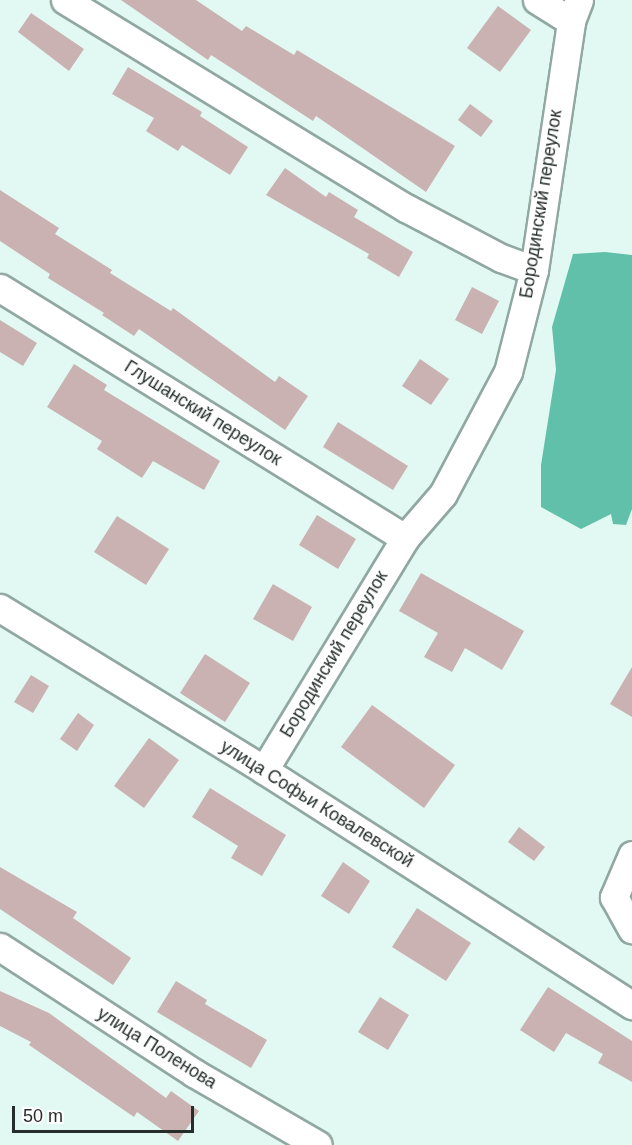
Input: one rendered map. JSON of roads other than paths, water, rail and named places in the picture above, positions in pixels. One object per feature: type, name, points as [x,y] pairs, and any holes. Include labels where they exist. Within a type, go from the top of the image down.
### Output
[{"type":"street","points":[[65,0],[406,208],[501,258],[534,270]]},
{"type":"street","points":[[537,0],[575,10]]},
{"type":"street","name":"Бородинский переулок","points":[[264,770],[405,538],[443,494],[508,372],[534,270],[575,10]]},
{"type":"street","name":"Глушанский переулок","points":[[0,288],[405,538]]},
{"type":"street","name":"улица Софьи Ковалевской","points":[[0,608],[264,770],[632,1005]]},
{"type":"street","points":[[632,855],[614,897],[632,929]]},
{"type":"street","name":"улица Поленова","points":[[0,947],[194,1073],[318,1145]]}]
